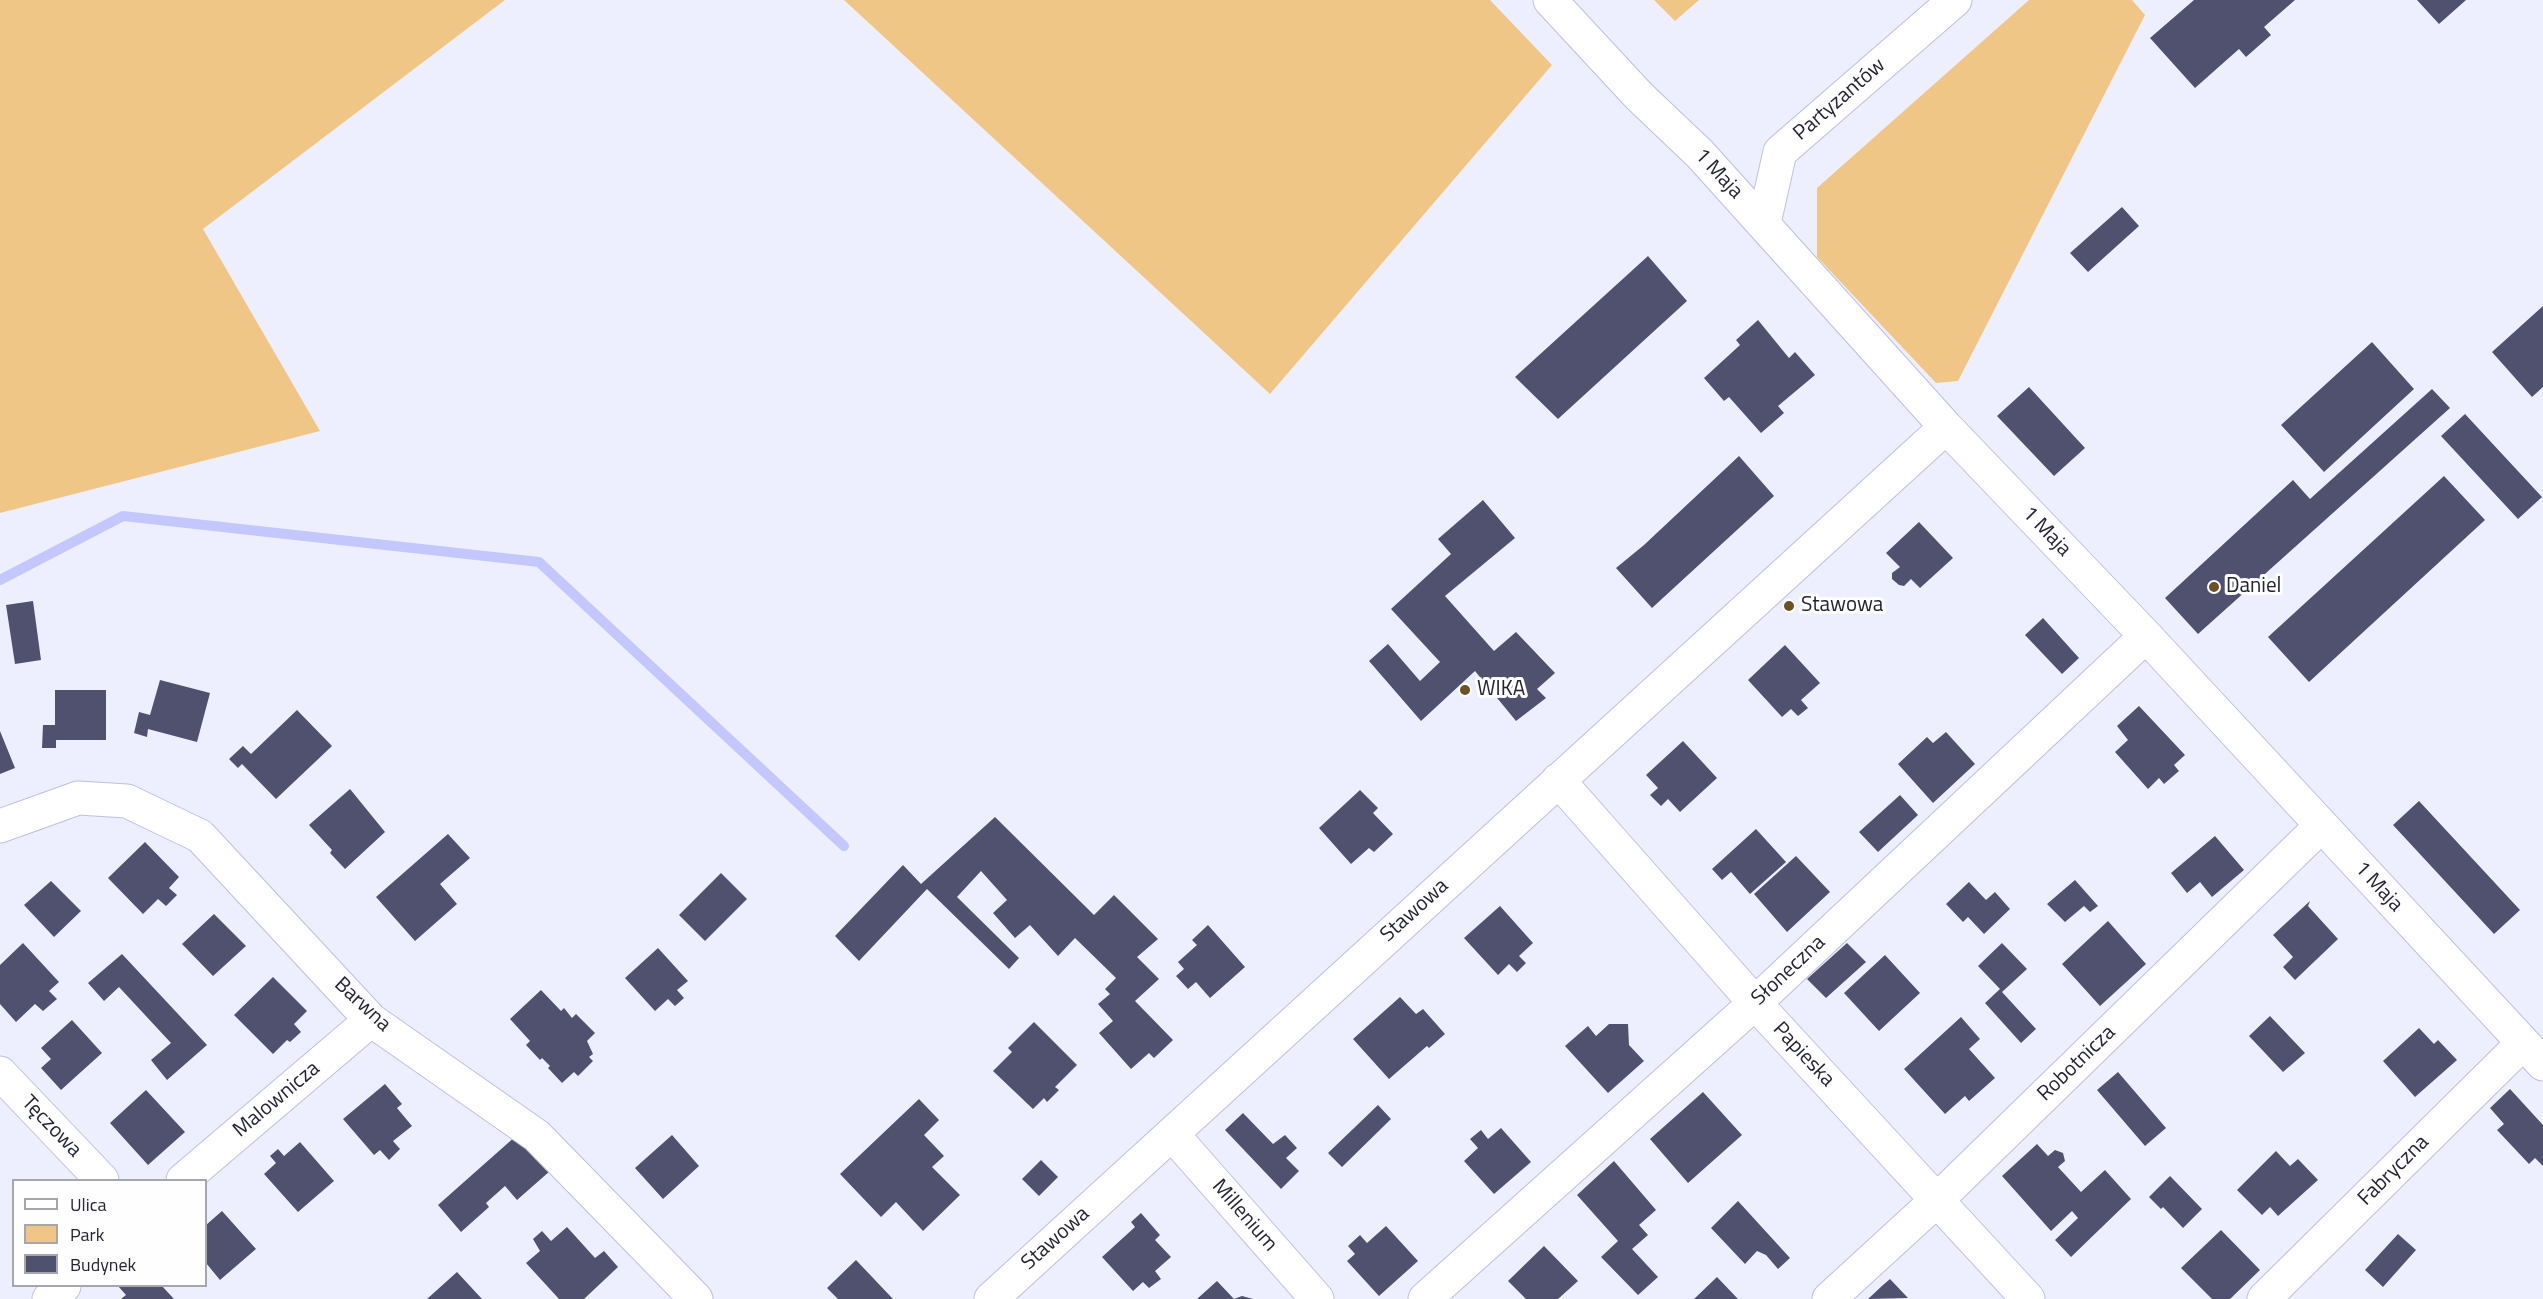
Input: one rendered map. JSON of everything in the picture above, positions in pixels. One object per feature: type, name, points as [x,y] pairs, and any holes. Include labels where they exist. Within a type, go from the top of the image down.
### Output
[{"type":"street","name":"1 Maja","points":[[1550,0],[1640,96],[1700,154],[1946,427],[2146,636],[2533,1054]]},
{"type":"street","name":"Partyzantów","points":[[1764,223],[1780,152],[1955,0]]},
{"type":"street","name":"Stawowa","points":[[991,1299],[1946,427]]},
{"type":"street","name":"Słoneczna","points":[[1425,1299],[1755,1003],[2146,636]]},
{"type":"street","name":"Papieska","points":[[1558,780],[1755,1003],[2028,1299]]},
{"type":"street","name":"Barwna","points":[[0,826],[78,798],[127,801],[200,836],[371,1020],[537,1136],[696,1299]]},
{"type":"street","name":"Robotnicza","points":[[1829,1299],[1937,1200],[2321,826]]},
{"type":"street","name":"Malownicza","points":[[184,1179],[371,1020]]},
{"type":"street","name":"Fabryczna","points":[[2264,1299],[2533,1054]]},
{"type":"street","name":"Tęczowa","points":[[0,1074],[101,1179]]},
{"type":"street","name":"Millenium","points":[[1172,1134],[1317,1299]]},
{"type":"street","points":[[49,1299],[63,1287]]},
{"type":"green space","points":[[0,0],[505,0],[203,229],[320,431],[0,513]]},
{"type":"green space","points":[[844,0],[1490,0],[1552,65],[1270,394]]},
{"type":"green space","points":[[1654,0],[1699,0],[1675,21]]},
{"type":"green space","points":[[2029,0],[2132,0],[2145,15],[1958,381],[1936,383],[1817,257],[1817,188]]},
{"type":"building","points":[[2194,0],[2295,0],[2264,27],[2271,35],[2246,57],[2239,49],[2195,88],[2150,38]]},
{"type":"building","points":[[2417,0],[2466,0],[2439,24]]},
{"type":"building","points":[[2122,207],[2139,226],[2088,272],[2070,253]]},
{"type":"building","points":[[1648,256],[1687,301],[1558,419],[1515,377]]},
{"type":"building","points":[[2543,306],[2543,387],[2532,397],[2492,352]]},
{"type":"building","points":[[1758,320],[1789,358],[1795,352],[1815,375],[1778,406],[1784,413],[1761,433],[1729,397],[1724,401],[1704,378],[1740,345],[1736,340]]},
{"type":"building","points":[[2372,342],[2414,389],[2324,472],[2281,425]]},
{"type":"building","points":[[2029,387],[2085,448],[2054,476],[1997,416]]},
{"type":"building","points":[[2432,389],[2450,408],[2198,634],[2165,598],[2293,480],[2310,499]]},
{"type":"building","points":[[2465,414],[2542,497],[2518,519],[2441,436]]},
{"type":"building","points":[[1739,456],[1774,496],[1652,608],[1616,568],[1644,545]]},
{"type":"building","points":[[2444,476],[2485,520],[2309,682],[2268,637]]},
{"type":"building","points":[[1483,500],[1515,538],[1445,596],[1494,651],[1516,632],[1555,673],[1537,689],[1546,698],[1516,721],[1475,671],[1421,721],[1369,661],[1388,644],[1420,681],[1440,662],[1391,609],[1451,554],[1438,539]]},
{"type":"building","points":[[1919,522],[1953,558],[1920,588],[1911,579],[1904,586],[1899,585],[1892,579],[1892,573],[1900,567],[1886,553]]},
{"type":"building","points":[[33,601],[41,660],[15,664],[6,605]]},
{"type":"building","points":[[2043,618],[2079,658],[2062,674],[2025,635]]},
{"type":"building","points":[[1785,645],[1820,683],[1801,700],[1808,708],[1798,716],[1791,709],[1782,717],[1748,680]]},
{"type":"building","points":[[160,680],[210,693],[197,742],[148,729],[147,737],[134,733],[139,712],[150,715]]},
{"type":"building","points":[[55,690],[106,690],[106,740],[56,740],[56,748],[42,748],[43,725],[55,725]]},
{"type":"building","points":[[2139,706],[2185,755],[2174,765],[2179,771],[2164,784],[2159,778],[2148,789],[2115,752],[2128,740],[2117,726]]},
{"type":"building","points":[[297,710],[332,746],[276,799],[242,764],[238,768],[229,759],[243,746],[251,754]]},
{"type":"building","points":[[0,731],[15,768],[0,774]]},
{"type":"building","points":[[1946,732],[1975,764],[1933,803],[1898,764],[1927,737],[1933,743]]},
{"type":"building","points":[[1683,741],[1717,778],[1680,812],[1668,799],[1661,806],[1650,795],[1658,788],[1646,775]]},
{"type":"building","points":[[350,789],[385,832],[345,869],[330,853],[332,850],[309,825]]},
{"type":"building","points":[[1360,790],[1378,808],[1373,813],[1393,834],[1374,852],[1369,848],[1351,864],[1319,828]]},
{"type":"building","points":[[1900,795],[1918,815],[1878,852],[1859,832]]},
{"type":"building","points":[[2419,801],[2520,910],[2494,934],[2393,825]]},
{"type":"building","points":[[995,817],[1094,915],[1114,895],[1158,939],[1137,957],[1159,979],[1135,1001],[1173,1040],[1154,1058],[1149,1053],[1131,1069],[1099,1033],[1113,1021],[1098,1004],[1110,994],[1105,989],[1116,978],[1075,938],[1058,956],[1030,925],[1015,938],[993,913],[1007,900],[981,871],[957,897],[1019,958],[1009,969],[927,889],[859,961],[835,936],[903,865],[921,884]]},
{"type":"building","points":[[1756,829],[1786,862],[1750,894],[1731,872],[1722,880],[1712,869]]},
{"type":"building","points":[[448,834],[470,858],[440,884],[457,904],[415,941],[376,897]]},
{"type":"building","points":[[2215,836],[2244,870],[2212,897],[2200,882],[2187,893],[2171,873]]},
{"type":"building","points":[[145,842],[179,877],[169,888],[177,895],[166,906],[158,899],[143,914],[108,878]]},
{"type":"building","points":[[1796,856],[1830,892],[1787,932],[1754,894]]},
{"type":"building","points":[[721,873],[747,899],[705,941],[679,915]]},
{"type":"building","points":[[2075,880],[2098,906],[2090,912],[2084,906],[2065,922],[2047,904]]},
{"type":"building","points":[[51,881],[81,911],[54,937],[24,905]]},
{"type":"building","points":[[1969,882],[1986,900],[1995,892],[2010,909],[1984,934],[1968,917],[1963,922],[1946,904]]},
{"type":"building","points":[[2310,901],[2308,906],[2338,939],[2295,980],[2283,967],[2293,957],[2273,935]]},
{"type":"building","points":[[1500,906],[1533,943],[1519,956],[1526,963],[1517,972],[1509,964],[1498,975],[1464,938]]},
{"type":"building","points":[[214,914],[246,946],[213,976],[182,944]]},
{"type":"building","points":[[2108,921],[2146,964],[2100,1006],[2062,964]]},
{"type":"building","points":[[1208,925],[1245,967],[1210,998],[1196,982],[1188,989],[1176,976],[1184,969],[1178,962],[1197,945],[1192,940]]},
{"type":"building","points":[[23,943],[59,982],[49,991],[57,999],[43,1011],[35,1004],[16,1022],[0,1004],[0,965]]},
{"type":"building","points":[[1847,943],[1866,962],[1826,998],[1807,979]]},
{"type":"building","points":[[2002,943],[2027,969],[2002,992],[2036,1029],[2021,1043],[1985,1003],[2000,989],[1978,966]]},
{"type":"building","points":[[658,948],[688,981],[677,990],[684,998],[675,1006],[668,999],[655,1011],[625,978]]},
{"type":"building","points":[[122,954],[207,1045],[167,1080],[151,1060],[171,1043],[119,987],[104,1001],[88,983]]},
{"type":"building","points":[[1885,955],[1920,993],[1879,1031],[1844,993]]},
{"type":"building","points":[[273,977],[307,1011],[294,1024],[301,1032],[290,1042],[287,1040],[273,1054],[234,1015]]},
{"type":"building","points":[[541,990],[561,1011],[564,1008],[572,1018],[576,1014],[595,1033],[587,1041],[593,1054],[589,1057],[593,1061],[578,1076],[574,1072],[562,1083],[548,1068],[550,1066],[542,1058],[540,1060],[526,1045],[530,1041],[510,1019]]},
{"type":"building","points":[[1400,997],[1416,1014],[1423,1009],[1445,1034],[1429,1048],[1427,1046],[1389,1079],[1353,1039]]},
{"type":"building","points":[[2270,1016],[2305,1053],[2283,1072],[2249,1036]]},
{"type":"building","points":[[1961,1017],[1980,1039],[1969,1049],[1995,1078],[1969,1101],[1965,1096],[1945,1114],[1904,1069]]},
{"type":"building","points":[[72,1020],[102,1053],[61,1090],[41,1068],[51,1059],[41,1048]]},
{"type":"building","points":[[1034,1022],[1077,1065],[1055,1087],[1059,1090],[1047,1102],[1044,1098],[1033,1109],[993,1071],[1012,1052],[1008,1048]]},
{"type":"building","points":[[1609,1024],[1628,1024],[1629,1045],[1644,1061],[1608,1093],[1565,1046],[1588,1026],[1596,1036]]},
{"type":"building","points":[[2419,1028],[2434,1044],[2438,1040],[2457,1060],[2415,1097],[2383,1061]]},
{"type":"building","points":[[2118,1072],[2166,1128],[2145,1146],[2097,1090]]},
{"type":"building","points":[[385,1084],[402,1104],[397,1108],[412,1126],[393,1141],[400,1149],[389,1160],[380,1150],[374,1155],[343,1119]]},
{"type":"building","points":[[2510,1089],[2543,1125],[2543,1166],[2535,1158],[2529,1164],[2497,1130],[2504,1124],[2490,1108]]},
{"type":"building","points":[[146,1090],[185,1132],[148,1165],[110,1123]]},
{"type":"building","points":[[1703,1092],[1742,1135],[1688,1183],[1650,1139]]},
{"type":"building","points":[[919,1099],[939,1120],[924,1135],[944,1156],[932,1167],[960,1195],[923,1231],[896,1202],[881,1217],[840,1174]]},
{"type":"building","points":[[1378,1105],[1391,1119],[1342,1167],[1328,1153]]},
{"type":"building","points":[[1243,1113],[1273,1144],[1285,1135],[1297,1148],[1286,1158],[1299,1171],[1281,1189],[1225,1130]]},
{"type":"building","points":[[1501,1128],[1531,1162],[1494,1194],[1464,1161],[1478,1148],[1470,1139],[1481,1130],[1488,1139]]},
{"type":"building","points":[[517,1135],[550,1171],[517,1200],[505,1186],[486,1203],[489,1207],[461,1232],[438,1205]]},
{"type":"building","points":[[672,1135],[699,1166],[663,1199],[635,1168]]},
{"type":"building","points":[[300,1142],[334,1181],[298,1212],[264,1174],[276,1163],[270,1156],[278,1149],[284,1156]]},
{"type":"building","points":[[2037,1144],[2048,1156],[2055,1150],[2063,1153],[2065,1161],[2058,1167],[2081,1192],[2105,1170],[2131,1199],[2071,1257],[2055,1240],[2078,1218],[2072,1211],[2051,1231],[2002,1176]]},
{"type":"building","points":[[2276,1151],[2290,1166],[2298,1159],[2318,1180],[2278,1216],[2270,1207],[2262,1215],[2237,1190]]},
{"type":"building","points":[[1041,1160],[1058,1177],[1039,1196],[1022,1179]]},
{"type":"building","points":[[1614,1161],[1656,1210],[1639,1225],[1648,1235],[1632,1249],[1658,1277],[1638,1295],[1601,1257],[1618,1241],[1577,1195]]},
{"type":"building","points":[[2170,1176],[2202,1209],[2183,1228],[2163,1207],[2161,1209],[2149,1197]]},
{"type":"building","points":[[1738,1201],[1790,1258],[1778,1269],[1766,1255],[1757,1251],[1745,1264],[1711,1228]]},
{"type":"building","points":[[222,1211],[256,1249],[220,1280],[207,1264],[207,1224]]},
{"type":"building","points":[[1141,1213],[1160,1235],[1155,1240],[1171,1257],[1155,1271],[1161,1279],[1149,1288],[1143,1282],[1133,1291],[1102,1257],[1135,1227],[1131,1222]]},
{"type":"building","points":[[1386,1226],[1418,1261],[1379,1296],[1347,1261],[1355,1254],[1348,1246],[1360,1235],[1367,1243]]},
{"type":"building","points":[[567,1227],[595,1258],[604,1251],[618,1267],[584,1299],[559,1299],[526,1263],[540,1251],[533,1239],[542,1231],[551,1241]]},
{"type":"building","points":[[2221,1230],[2260,1270],[2230,1299],[2212,1299],[2181,1268]]},
{"type":"building","points":[[2398,1234],[2416,1250],[2383,1287],[2365,1270]]},
{"type":"building","points":[[1544,1246],[1578,1281],[1558,1299],[1526,1299],[1508,1281]]},
{"type":"building","points":[[856,1260],[893,1299],[838,1299],[827,1288]]},
{"type":"building","points":[[457,1272],[482,1299],[427,1299]]},
{"type":"building","points":[[1717,1277],[1738,1299],[1694,1299]]},
{"type":"building","points":[[1890,1279],[1908,1298],[1868,1299],[1883,1285]]},
{"type":"building","points":[[1217,1281],[1234,1299],[1197,1299]]},
{"type":"building","points":[[119,1287],[163,1287],[174,1299],[121,1299],[126,1295]]},
{"type":"building","points":[[1242,1296],[1253,1299],[1234,1299]]},
{"type":"waterway","points":[[0,580],[123,516],[539,562],[844,846]]},
{"type":"place","name":"Daniel","points":[[2214,587]]},
{"type":"place","name":"Stawowa","points":[[1789,606]]},
{"type":"place","name":"WIKA","points":[[1465,690]]}]
